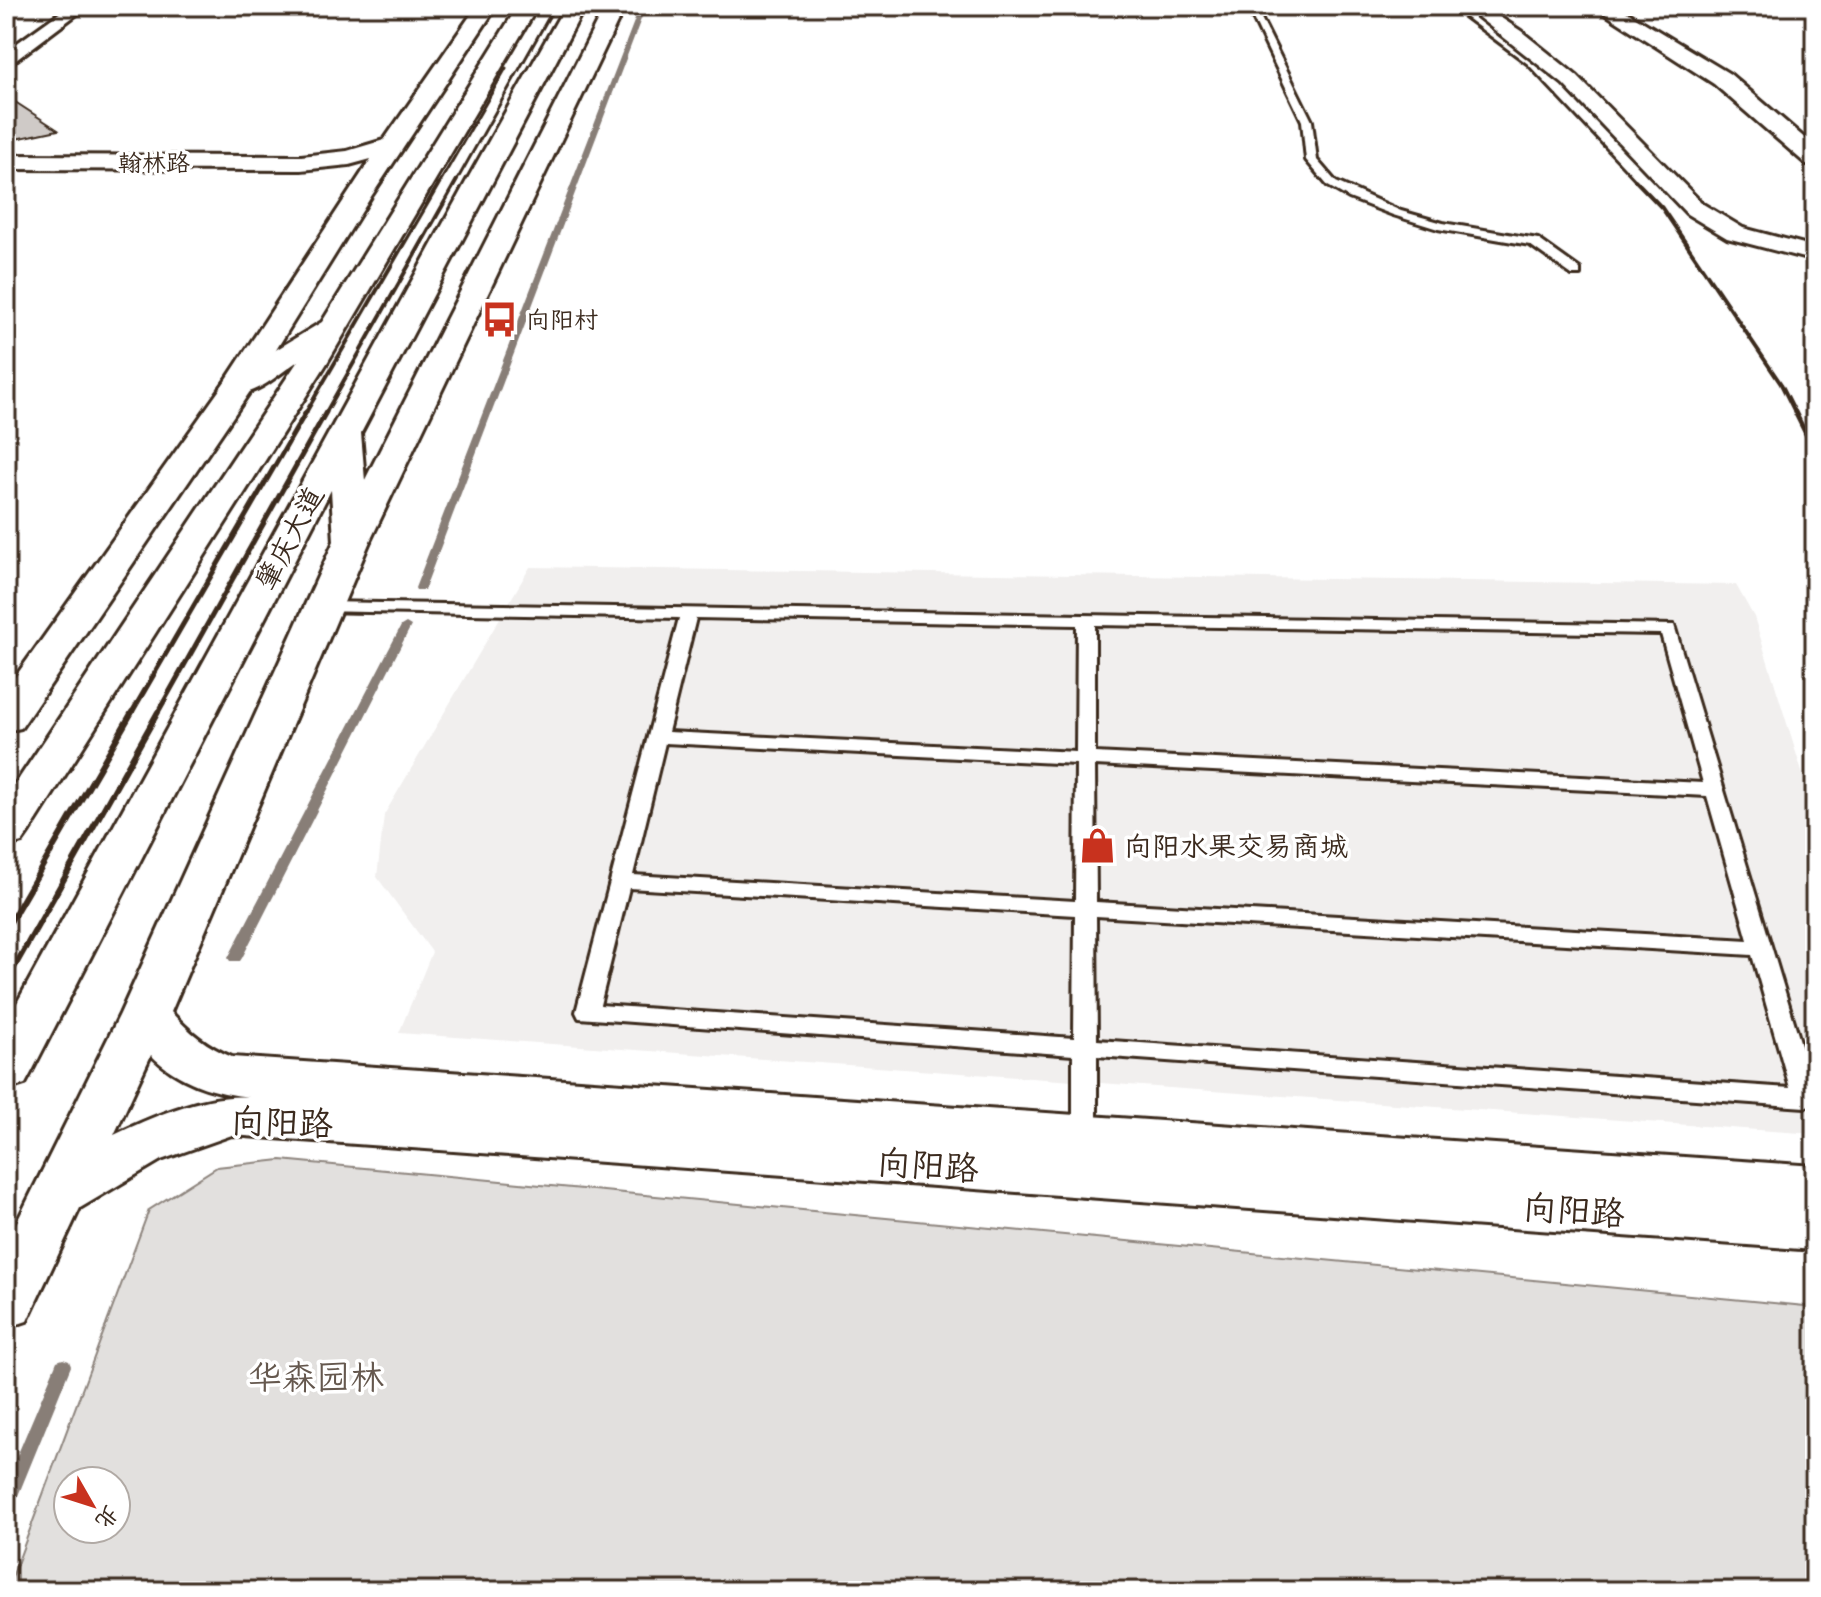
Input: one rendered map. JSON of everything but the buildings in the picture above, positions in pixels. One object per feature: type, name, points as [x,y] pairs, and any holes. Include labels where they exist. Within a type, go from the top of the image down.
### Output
[{"type":"main road","points":[[6,719],[237,387],[359,195],[489,6],[510,35]]},
{"type":"main road","points":[[6,832],[337,322],[528,6]]},
{"type":"main road","name":"肇庆大道","points":[[6,1071],[575,6]]},
{"type":"main road","points":[[6,1304],[145,1014],[352,541],[615,6]]},
{"type":"main road","points":[[1603,6],[1722,79],[1815,159]]},
{"type":"main road","points":[[1620,6],[1688,43],[1724,67],[1815,141]]},
{"type":"main road","points":[[293,167],[349,158],[393,145]]},
{"type":"main road","name":"翰林路","points":[[6,165],[293,167]]},
{"type":"main road","points":[[293,167],[333,176],[349,184],[359,195]]},
{"type":"main road","points":[[237,387],[337,322]]},
{"type":"main road","points":[[345,433],[352,541]]},
{"type":"main road","name":"向阳路","points":[[145,1014],[174,1050],[201,1066],[228,1076],[1815,1228]]},
{"type":"main road","name":"向阳路","points":[[59,1194],[142,1143],[182,1128],[232,1115],[1815,1187]]},
{"type":"street","points":[[1472,6],[1515,35],[1570,80],[1695,209],[1735,233],[1815,254]]},
{"type":"street","points":[[6,59],[77,8]]},
{"type":"lane","points":[[1251,6],[1307,121],[1312,160],[1332,184],[1353,196],[1442,226],[1534,242],[1576,272]]},
{"type":"lane","points":[[323,607],[1668,629],[1805,1098],[587,1012],[689,613]]},
{"type":"lane","points":[[1085,1156],[1086,620]]},
{"type":"lane","points":[[657,737],[1715,790]]},
{"type":"lane","points":[[621,881],[1761,948]]},
{"type":"shaded area","name":"向阳水果交易商城","points":[[530,567],[1736,585],[1754,617],[1815,814],[1815,1134],[399,1033],[432,952],[377,877],[384,815]]},
{"type":"green space","name":"华森园林","points":[[281,1160],[1815,1307],[1815,1591],[7,1591],[52,1470],[52,1545],[132,1545],[132,1465],[54,1465],[149,1210],[217,1167]]},
{"type":"waterway","points":[[420,588],[643,6]]},
{"type":"waterway","points":[[235,958],[406,626]]},
{"type":"waterway","points":[[6,1503],[63,1366]]},
{"type":"railway","points":[[456,182],[555,6]]},
{"type":"railway","points":[[1448,6],[1527,65],[1637,182]]},
{"type":"railway","points":[[440,182],[506,68]]},
{"type":"railway","points":[[305,414],[441,180]]},
{"type":"railway","points":[[325,414],[457,180]]},
{"type":"railway","points":[[1635,180],[1662,208],[1781,384],[1815,452]]},
{"type":"railway","points":[[131,714],[306,412]]},
{"type":"railway","points":[[157,714],[326,412]]},
{"type":"railway","points":[[6,929],[132,712]]},
{"type":"railway","points":[[6,982],[158,712]]},
{"type":"place","name":"向阳村","points":[[500,320]]},
{"type":"place","name":"向阳水果交易商城","points":[[1098,846]]}]
